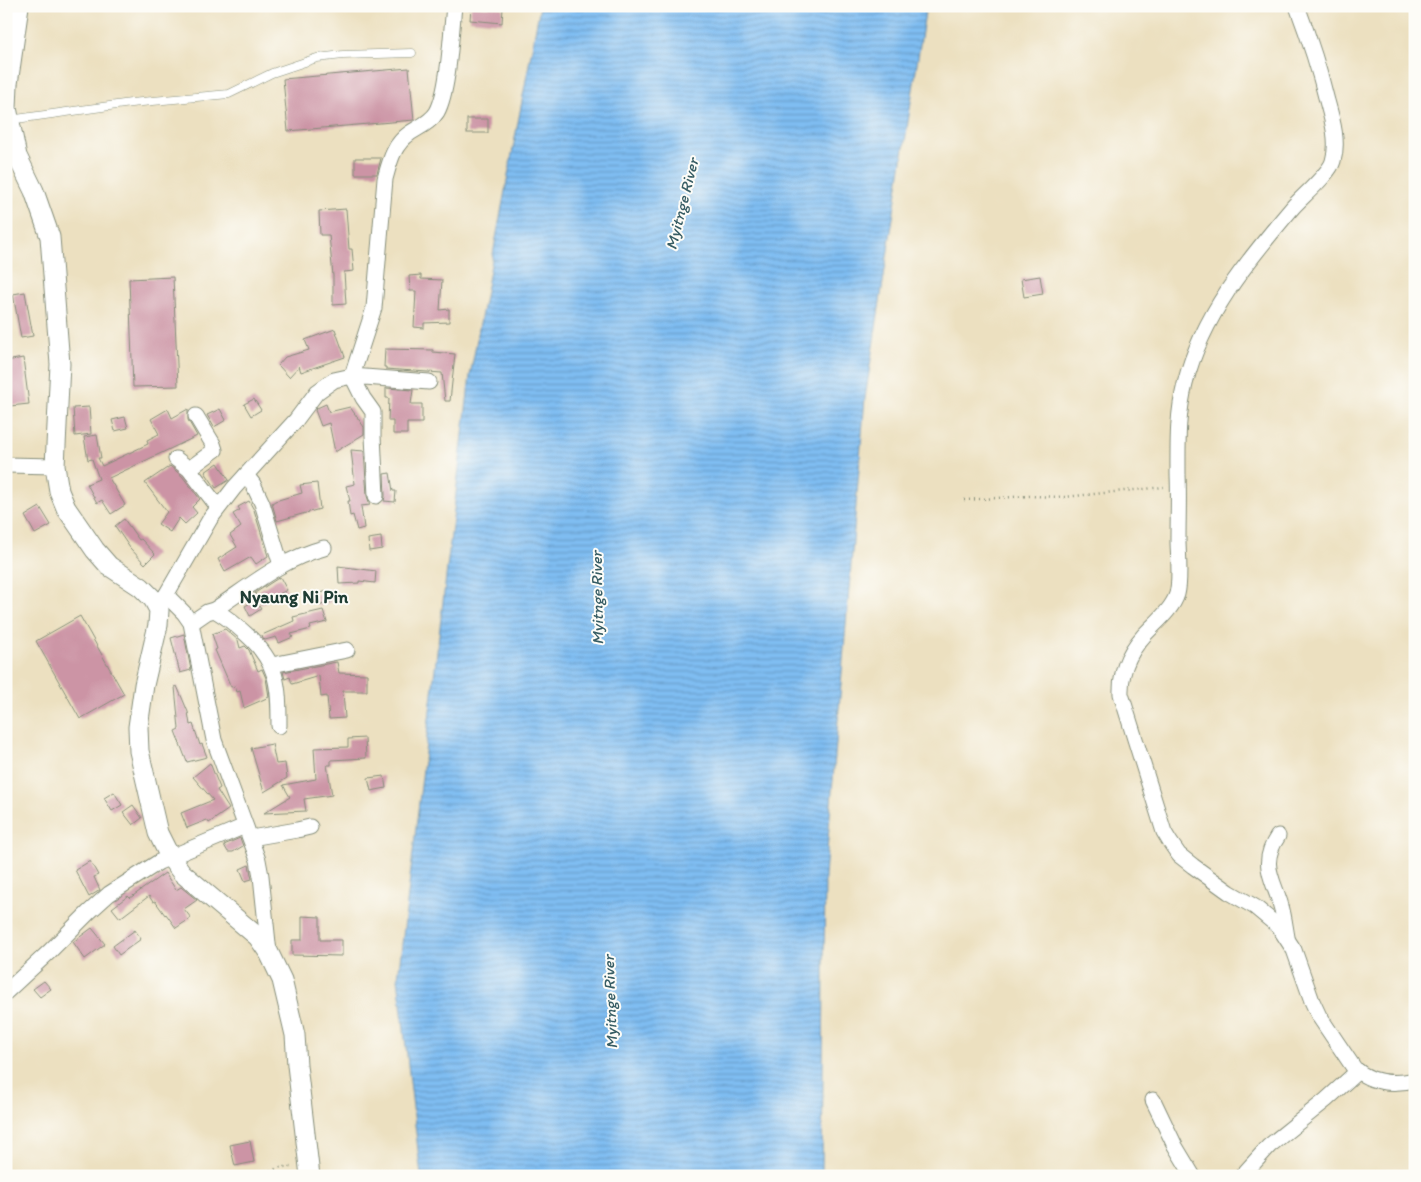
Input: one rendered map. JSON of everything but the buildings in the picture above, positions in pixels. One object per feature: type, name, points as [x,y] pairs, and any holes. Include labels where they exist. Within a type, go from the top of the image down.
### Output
[{"type":"street","points":[[19,6],[8,84],[7,108],[17,156],[34,191],[50,237],[60,364],[55,466],[59,491],[66,508],[78,527],[109,566],[141,587],[153,599],[184,613],[191,622],[214,740],[255,848],[261,876],[269,953]]},
{"type":"street","points":[[376,496],[373,436],[374,412],[363,398],[352,376],[374,308],[385,179],[393,151],[408,135],[431,120],[440,104],[445,80],[454,6]]},
{"type":"street","points":[[1288,938],[1268,916],[1229,892],[1193,866],[1179,855],[1170,842],[1164,832],[1121,694],[1122,672],[1131,654],[1140,638],[1166,613],[1177,594],[1178,419],[1185,384],[1206,325],[1227,290],[1294,206],[1325,174],[1333,161],[1335,148],[1333,125],[1318,62],[1297,6]]},
{"type":"street","points":[[310,1171],[295,1035],[282,980],[269,953],[258,937],[182,874],[170,858],[158,833],[140,751],[138,727],[144,686],[158,625],[161,601],[218,508],[296,420],[317,392],[334,380],[352,376],[429,382]]},
{"type":"street","points":[[190,469],[215,450],[196,416]]},
{"type":"street","points":[[176,459],[190,469],[218,508]]},
{"type":"street","points":[[6,465],[55,466]]},
{"type":"street","points":[[246,475],[253,484],[262,503],[281,565]]},
{"type":"street","points":[[191,622],[214,610],[281,565],[301,555],[324,548]]},
{"type":"street","points":[[214,610],[249,636],[265,653],[272,665],[278,688],[279,726]]},
{"type":"street","points":[[272,665],[347,650]]},
{"type":"street","points":[[6,992],[98,903],[150,867],[170,858],[248,832],[297,830],[310,827]]},
{"type":"street","points":[[1278,836],[1270,847],[1268,864],[1282,907],[1288,938],[1319,1016],[1358,1071],[1370,1078],[1381,1081],[1399,1083],[1415,1080]]},
{"type":"street","points":[[1242,1176],[1269,1146],[1326,1100],[1358,1071]]},
{"type":"street","points":[[1153,1100],[1175,1146],[1193,1176]]},
{"type":"lane","points":[[9,120],[131,103],[229,94],[272,74],[317,58],[343,55],[412,53]]},
{"type":"path","points":[[964,500],[1029,496],[1064,497],[1178,486]]},
{"type":"path","points":[[256,1176],[281,1168],[310,1171]]},
{"type":"water","name":"Myitnge River","points":[[540,6],[926,6],[865,398],[825,875],[822,1176],[421,1176],[398,978],[470,376]]},
{"type":"district","name":"Nyaung Ni Pin","points":[[294,597]]}]
